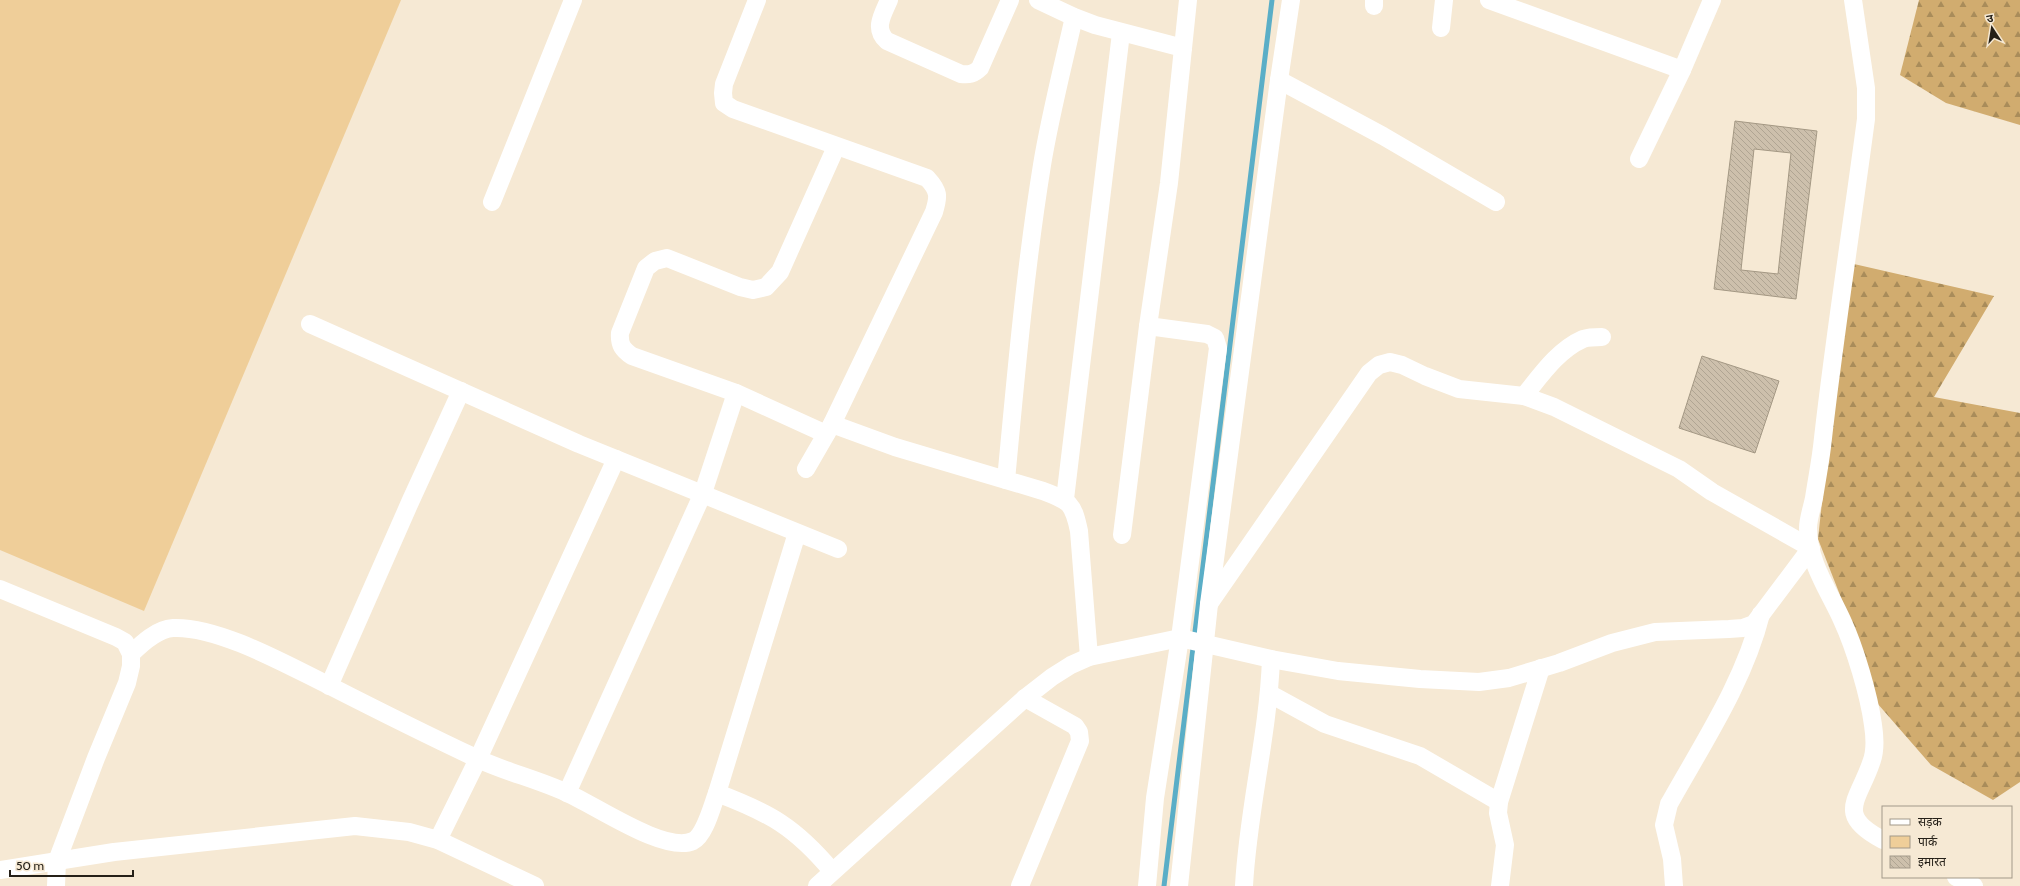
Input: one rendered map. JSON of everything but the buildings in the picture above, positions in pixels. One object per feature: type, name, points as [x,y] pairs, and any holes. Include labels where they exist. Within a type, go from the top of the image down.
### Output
[{"type":"street","points":[[492,202],[573,0]]},
{"type":"street","points":[[757,0],[724,84],[724,103],[733,109],[836,147],[927,178],[934,186],[938,196],[934,212],[829,429],[806,469]]},
{"type":"street","points":[[889,0],[879,28],[881,36],[887,41],[954,71],[968,75],[976,72],[980,68],[1010,0]]},
{"type":"street","points":[[1038,0],[1074,17],[1121,32],[1183,48]]},
{"type":"street","points":[[1122,535],[1148,326],[1169,183],[1188,0]]},
{"type":"street","points":[[1209,604],[1291,0]]},
{"type":"street","points":[[1441,28],[1444,0]]},
{"type":"street","points":[[1489,0],[1682,70]]},
{"type":"street","points":[[1639,159],[1682,70],[1712,0]]},
{"type":"street","points":[[1853,0],[1866,88],[1866,119],[1832,356],[1820,461],[1808,528],[1811,548],[1817,570],[1843,621],[1863,683],[1873,724],[1875,745],[1872,762],[1855,801],[1854,813],[1858,822],[1870,833],[1882,839]]},
{"type":"street","points":[[1006,480],[1018,352],[1033,224],[1042,163],[1074,17]]},
{"type":"street","points":[[1065,499],[1121,32]]},
{"type":"street","points":[[1279,80],[1383,136],[1496,202]]},
{"type":"street","points":[[836,147],[780,272],[766,286],[753,290],[740,287],[667,258],[655,261],[646,268],[620,332],[619,342],[625,351],[632,356],[736,393],[829,429],[895,446],[1065,499],[1075,512],[1090,657]]},
{"type":"street","points":[[310,324],[616,459],[838,550]]},
{"type":"street","points":[[1148,326],[1207,334],[1215,338],[1218,348],[1193,641],[1179,886]]},
{"type":"street","points":[[1524,396],[1551,362],[1561,353],[1584,339],[1602,337]]},
{"type":"street","points":[[1146,886],[1155,798],[1193,641],[1209,604],[1368,373],[1379,365],[1390,362],[1402,365],[1425,376],[1459,389],[1524,396],[1554,408],[1679,469],[1712,492],[1811,548]]},
{"type":"street","points":[[329,686],[461,391]]},
{"type":"street","points":[[567,793],[703,494],[736,393]]},
{"type":"street","points":[[438,840],[478,759],[616,459]]},
{"type":"street","points":[[131,654],[141,644],[159,632],[172,628],[216,634],[271,657],[478,759],[567,793],[639,830],[681,844],[695,840],[702,833],[717,793],[797,533]]},
{"type":"street","points":[[816,886],[1025,698],[1052,677],[1071,665],[1090,657],[1193,641],[1271,659],[1353,672],[1420,679],[1479,682],[1509,678],[1612,643],[1655,632],[1743,628],[1754,624],[1811,548]]},
{"type":"street","points":[[0,589],[116,637],[125,642],[131,654],[132,666],[127,683],[96,758],[57,861],[56,886]]},
{"type":"street","points":[[1674,886],[1672,859],[1664,824],[1667,810],[1742,672],[1755,639],[1762,614]]},
{"type":"street","points":[[1244,886],[1247,838],[1266,733],[1270,694],[1271,659]]},
{"type":"street","points":[[1500,886],[1505,845],[1498,813],[1499,802],[1541,668]]},
{"type":"street","points":[[1270,694],[1325,724],[1420,756],[1499,802]]},
{"type":"street","points":[[1024,885],[1080,741],[1079,732],[1075,726],[1025,698]]},
{"type":"street","points":[[717,793],[764,812],[788,826],[814,849],[832,871]]},
{"type":"street","points":[[0,870],[114,852],[355,826],[409,832],[438,840],[535,886]]},
{"type":"street","points":[[1958,878],[1974,886]]},
{"type":"green space","points":[[0,0],[401,0],[144,611],[0,550]]},
{"type":"green space","points":[[1919,0],[2020,0],[2020,125],[1946,103],[1900,75]]},
{"type":"green space","points":[[1854,264],[1994,296],[1934,397],[2020,413],[2020,782],[1993,800],[1931,765],[1877,703],[1849,618],[1818,539],[1829,437]]},
{"type":"waterway","points":[[1164,886],[1272,0]]}]
